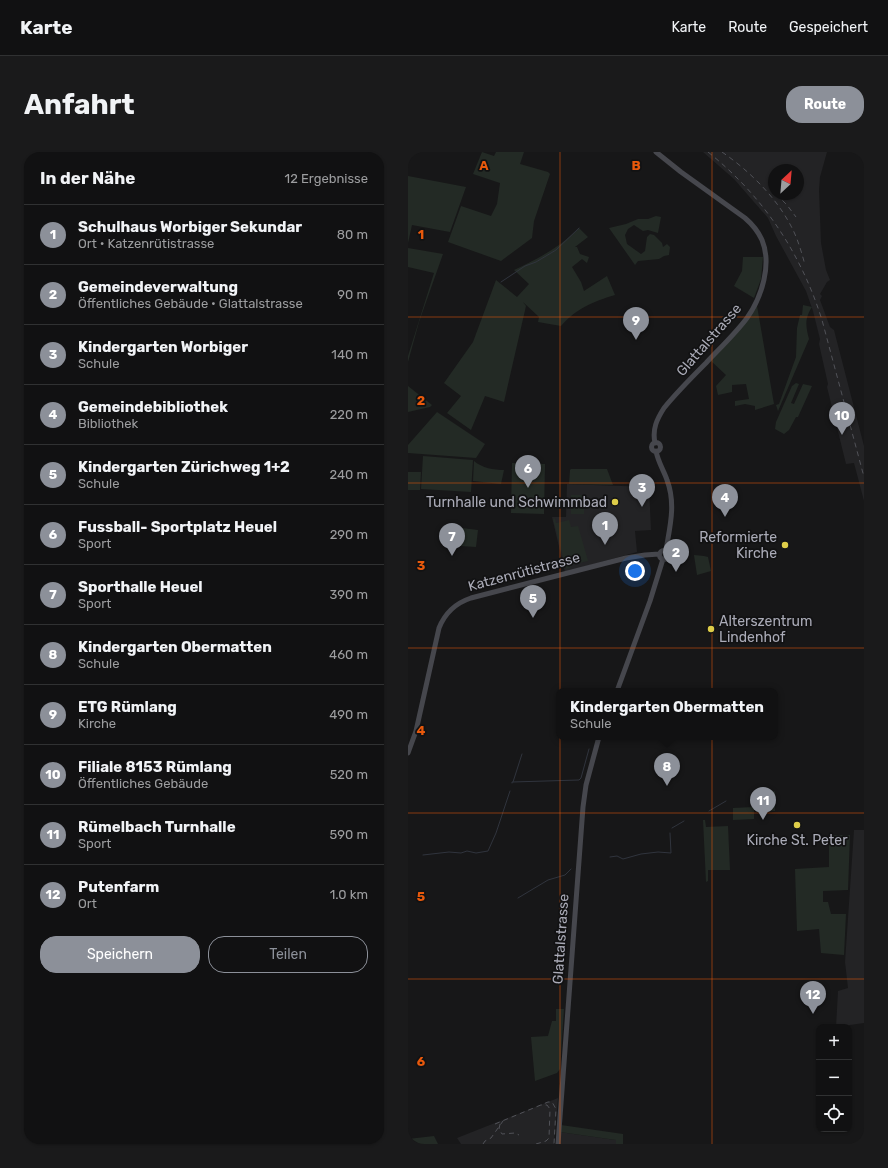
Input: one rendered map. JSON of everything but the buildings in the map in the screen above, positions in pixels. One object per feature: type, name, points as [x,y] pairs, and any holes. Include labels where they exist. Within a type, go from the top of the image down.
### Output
[{"type":"street","name":"Glattalstrasse","points":[[656,152],[745,218],[762,240],[766,258],[764,279],[761,290],[750,312],[735,332],[664,408],[656,423],[654,433],[655,443],[659,443],[661,447],[656,451],[667,480],[672,503],[671,527],[666,550]]},
{"type":"street","points":[[617,688],[650,601],[663,559],[669,556],[666,550],[661,551],[659,554],[663,559]]},
{"type":"street","name":"Katzenrütistrasse","points":[[408,753],[416,731],[439,628],[447,614],[460,602],[626,558],[659,554]]},
{"type":"street","name":"Glattalstrasse","points":[[558,1144],[582,807],[588,777],[598,740]]},
{"type":"shaded area","points":[[482,152],[494,156],[496,152],[524,152],[520,164],[548,172],[550,174],[534,221],[532,238],[501,261],[448,242],[461,206],[491,216],[497,204],[500,183],[473,174]]},
{"type":"shaded area","points":[[703,152],[827,152],[820,177],[819,190],[821,243],[826,270],[830,280],[827,282],[820,294],[822,296],[820,300],[830,327],[834,330],[864,446],[864,501],[854,463],[846,464],[827,387],[828,384],[819,344],[820,339],[813,311],[806,291],[776,236],[768,218],[734,179]]},
{"type":"shaded area","points":[[408,176],[466,187],[450,232],[412,225],[408,243]]},
{"type":"shaded area","points":[[656,216],[661,217],[658,233],[648,230],[643,231],[634,225],[628,229],[625,235],[627,244],[641,254],[645,251],[647,237],[650,234],[654,235],[662,243],[663,247],[667,244],[670,247],[669,255],[659,259],[638,261],[635,265],[609,228],[626,224],[638,219],[648,219]]},
{"type":"shaded area","points":[[579,228],[588,237],[575,247],[577,247],[580,254],[589,257],[587,263],[582,259],[572,267],[581,282],[584,291],[607,276],[615,295],[585,306],[561,326],[538,322],[539,317],[523,302],[526,306],[504,402],[485,396],[471,430],[447,413],[461,396],[444,383],[473,342],[496,280],[517,297],[529,284],[514,270],[548,252],[572,235]]},
{"type":"shaded area","points":[[408,248],[443,254],[419,322],[408,362],[408,356],[434,273],[408,267]]},
{"type":"shaded area","points":[[743,257],[763,257],[761,279],[754,298],[734,286],[742,271]]},
{"type":"shaded area","points":[[756,305],[774,404],[755,410],[755,406],[745,404],[735,406],[735,401],[749,399],[746,384],[732,385],[732,392],[718,395],[716,386],[726,375],[711,361]]},
{"type":"shaded area","points":[[803,305],[812,307],[809,311],[806,323],[809,339],[778,411],[776,405],[779,404],[796,357],[797,328],[800,315],[802,315]]},
{"type":"shaded area","points":[[796,383],[799,384],[791,403],[794,404],[803,384],[812,386],[798,417],[796,417],[789,430],[784,434],[775,429],[776,422],[792,386]]},
{"type":"shaded area","points":[[408,386],[432,405],[430,407],[408,412]]},
{"type":"shaded area","points":[[437,412],[485,444],[476,458],[408,453],[408,445]]},
{"type":"shaded area","points":[[423,456],[473,460],[471,492],[421,489]]},
{"type":"shaded area","points":[[474,461],[488,468],[504,470],[501,484],[473,481]]},
{"type":"shaded area","points":[[512,463],[545,464],[544,514],[511,513]]},
{"type":"shaded area","points":[[571,469],[607,469],[613,485],[569,484]]},
{"type":"shaded area","points":[[408,472],[421,472],[420,490],[408,490]]},
{"type":"shaded area","points":[[567,484],[649,487],[651,530],[635,531],[637,552],[565,572],[552,517],[566,517]]},
{"type":"shaded area","points":[[571,495],[584,495],[584,514],[571,514]]},
{"type":"shaded area","points":[[555,518],[556,523],[569,520],[571,527],[578,526],[588,561],[571,565],[571,567],[566,569],[553,519]]},
{"type":"shaded area","points":[[462,528],[478,530],[476,547],[460,546]]},
{"type":"shaded area","points":[[694,555],[708,557],[711,571],[697,575]]},
{"type":"shaded area","points":[[775,791],[775,798],[771,798],[771,800],[775,800],[775,811],[756,812],[756,806],[752,807],[752,797],[771,796],[771,792]]},
{"type":"shaded area","points":[[754,807],[754,819],[733,820],[733,808]]},
{"type":"shaded area","points":[[703,820],[705,820],[706,827],[728,826],[730,870],[708,870],[708,881],[706,882]]},
{"type":"shaded area","points":[[854,830],[864,830],[864,1023],[852,1025],[836,1024],[838,991],[848,988],[845,962]]},
{"type":"shaded area","points":[[829,835],[850,835],[848,890],[823,891],[823,902],[828,902],[831,914],[846,914],[844,955],[821,953],[819,929],[797,931],[795,869],[829,867]]},
{"type":"shaded area","points":[[556,1009],[564,1009],[560,1069],[557,1073],[535,1081],[531,1037],[548,1036],[552,1021],[556,1021]]},
{"type":"shaded area","points":[[558,1098],[554,1144],[461,1144],[457,1138]]},
{"type":"shaded area","points":[[561,1125],[623,1134],[623,1144],[616,1144],[616,1140],[560,1132]]},
{"type":"shaded area","points":[[560,1132],[616,1140],[616,1144],[560,1144]]},
{"type":"shaded area","points":[[434,1136],[438,1144],[408,1144],[408,1139]]},
{"type":"waterway","points":[[501,282],[525,266],[536,262],[556,250],[579,228]]},
{"type":"waterway","points":[[512,783],[579,780],[581,778],[589,749]]},
{"type":"waterway","points":[[513,782],[522,754]]},
{"type":"waterway","points":[[423,855],[449,852],[461,853],[467,851],[476,853],[488,851],[496,833],[510,791]]},
{"type":"waterway","points":[[709,811],[726,801]]},
{"type":"waterway","points":[[672,828],[684,821]]},
{"type":"waterway","points":[[610,857],[617,856],[623,859],[641,854],[658,852],[671,853],[670,833]]},
{"type":"waterway","points":[[518,898],[548,880],[565,875],[571,869]]},
{"type":"railway","points":[[708,152],[728,169],[763,207],[778,227],[803,272],[822,320],[864,477]]},
{"type":"railway","points":[[722,152],[754,178],[772,198],[788,220],[794,232],[805,265]]},
{"type":"railway","points":[[782,200],[796,217]]},
{"type":"railway","points":[[495,1124],[548,1102],[552,1102],[556,1109],[554,1144]]},
{"type":"railway","points":[[536,1144],[546,1141],[549,1138],[550,1109],[547,1105],[541,1105]]},
{"type":"railway","points":[[483,1144],[491,1138],[503,1121]]},
{"type":"railway","points":[[500,1124],[499,1129],[502,1134],[515,1133],[519,1135]]},
{"type":"place","name":"ETG Rümlang","points":[[636,340]]},
{"type":"place","name":"Filiale 8153 Rümlang","points":[[842,435]]},
{"type":"place","name":"Fussball- Sportplatz Heuel","points":[[528,488]]},
{"type":"place","name":"Turnhalle und Schwimmbad","points":[[615,502]]},
{"type":"place","name":"Kindergarten Worbiger","points":[[642,507]]},
{"type":"place","name":"Gemeindebibliothek","points":[[725,517]]},
{"type":"place","name":"Schulhaus Worbiger Sekundar","points":[[605,545]]},
{"type":"place","name":"Reformierte Kirche","points":[[785,545]]},
{"type":"place","name":"Sporthalle Heuel","points":[[452,556]]},
{"type":"place","name":"Gemeindeverwaltung","points":[[676,572]]},
{"type":"place","name":"Kindergarten Zürichweg 1+2","points":[[533,618]]},
{"type":"place","name":"Alterszentrum Lindenhof","points":[[711,629]]},
{"type":"place","name":"Kindergarten Obermatten","points":[[667,786]]},
{"type":"place","name":"Rümelbach Turnhalle","points":[[763,820]]},
{"type":"place","name":"Kirche St. Peter","points":[[797,825]]},
{"type":"place","name":"Putenfarm","points":[[813,1014]]}]
